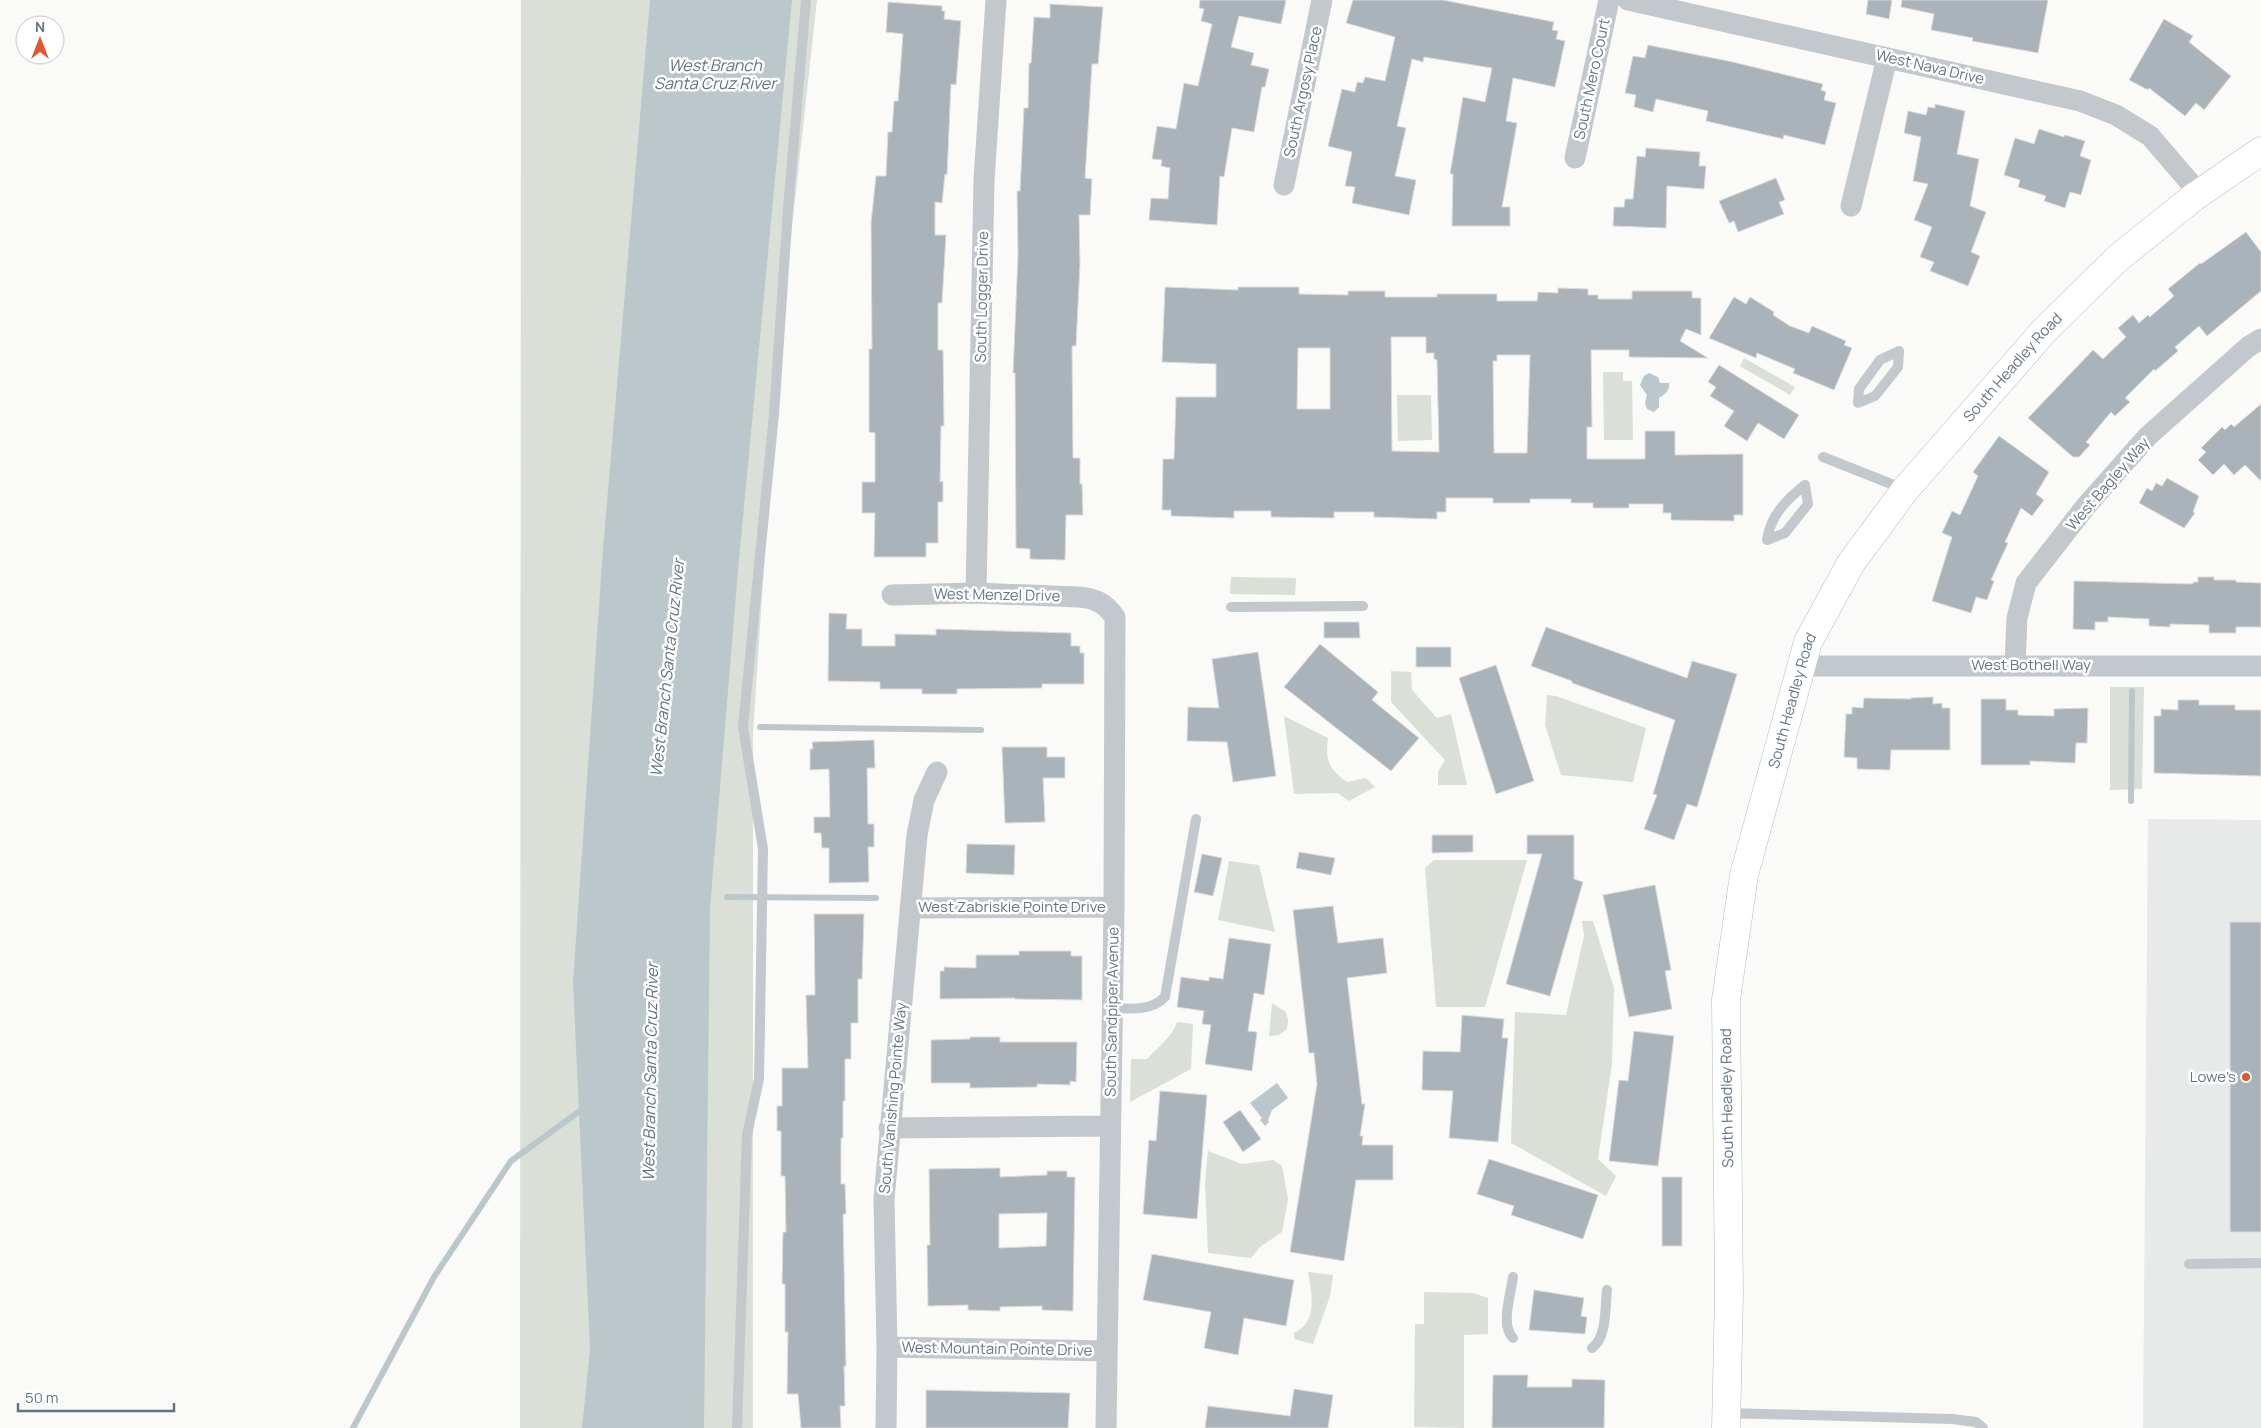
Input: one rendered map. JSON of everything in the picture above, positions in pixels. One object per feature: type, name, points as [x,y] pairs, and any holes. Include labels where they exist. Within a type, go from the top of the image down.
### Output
[{"type":"street","name":"South Logger Drive","points":[[976,593],[984,180],[996,0]]},
{"type":"street","name":"South Argosy Place","points":[[1284,185],[1322,0]]},
{"type":"street","name":"South Mero Court","points":[[1575,158],[1609,0]]},
{"type":"street","name":"West Nava Drive","points":[[1628,0],[2080,101],[2116,115],[2150,136],[2199,193]]},
{"type":"street","points":[[1851,206],[1887,58]]},
{"type":"street","name":"South Headley Road","points":[[1726,1420],[1730,1294],[1726,1000],[1744,875],[1808,642],[1851,563],[1904,490],[2044,331],[2118,258],[2199,193],[2261,152]]},
{"type":"street","name":"West Bagley Way","points":[[2015,665],[2017,618],[2026,583],[2086,506],[2148,436],[2248,347],[2261,340]]},
{"type":"street","name":"West Menzel Drive","points":[[892,595],[976,593],[1078,596],[1100,602]]},
{"type":"street","name":"South Sandpiper Avenue","points":[[1100,602],[1115,617],[1116,627],[1113,1008],[1106,1428]]},
{"type":"street","name":"West Bothell Way","points":[[1800,666],[2261,666]]},
{"type":"street","name":"South Vanishing Pointe Way","points":[[886,1428],[887,1347],[884,1199],[889,1128],[917,835],[924,800],[937,772]]},
{"type":"street","name":"West Zabriskie Pointe Drive","points":[[910,908],[1114,907]]},
{"type":"street","points":[[889,1128],[1110,1126]]},
{"type":"street","name":"West Mountain Pointe Drive","points":[[887,1347],[1107,1351]]},
{"type":"lane","points":[[737,1428],[747,1135],[759,1079],[763,849],[743,727],[774,414],[788,209],[806,0]]},
{"type":"lane","points":[[1899,351],[1898,367],[1887,381],[1875,396],[1858,403],[1859,389],[1880,360],[1899,351]]},
{"type":"lane","points":[[1823,457],[1904,490]]},
{"type":"lane","points":[[1805,485],[1808,504],[1785,533],[1767,540],[1769,527],[1784,504],[1805,485]]},
{"type":"lane","points":[[1230,607],[1363,606]]},
{"type":"lane","points":[[1113,1008],[1135,1009],[1152,1006],[1166,997],[1196,819]]},
{"type":"lane","points":[[2189,1264],[2261,1263]]},
{"type":"lane","points":[[1513,1277],[1507,1325],[1508,1333],[1513,1338]]},
{"type":"lane","points":[[1592,1348],[1599,1344],[1607,1290]]},
{"type":"lane","points":[[1726,1420],[1976,1422],[1983,1428]]},
{"type":"shaded area","points":[[521,0],[817,0],[778,355],[753,733],[753,1428],[520,1428]]},
{"type":"shaded area","points":[[1744,358],[1795,387],[1790,395],[1740,366]]},
{"type":"shaded area","points":[[1603,372],[1623,372],[1623,381],[1632,381],[1633,440],[1604,440]]},
{"type":"shaded area","points":[[1397,395],[1431,395],[1432,440],[1398,441]]},
{"type":"shaded area","points":[[1231,577],[1296,578],[1295,595],[1230,594]]},
{"type":"shaded area","points":[[1391,671],[1411,672],[1412,690],[1437,718],[1451,714],[1467,785],[1438,785],[1438,772],[1445,760],[1391,702]]},
{"type":"shaded area","points":[[2110,687],[2144,687],[2142,789],[2110,790]]},
{"type":"shaded area","points":[[1547,695],[1556,696],[1646,728],[1633,782],[1561,775],[1545,725]]},
{"type":"shaded area","points":[[1284,716],[1328,738],[1327,752],[1332,768],[1347,782],[1366,778],[1375,787],[1349,801],[1338,793],[1294,794]]},
{"type":"shaded area","points":[[2148,819],[2261,820],[2261,1428],[2143,1428]]},
{"type":"shaded area","points":[[1434,860],[1527,860],[1485,1007],[1436,1007],[1425,868]]},
{"type":"shaded area","points":[[1229,861],[1259,865],[1275,932],[1218,920]]},
{"type":"shaded area","points":[[1582,921],[1593,921],[1614,988],[1612,1064],[1598,1159],[1616,1176],[1606,1196],[1511,1143],[1515,1012],[1566,1015],[1584,936]]},
{"type":"shaded area","points":[[1272,1003],[1286,1012],[1288,1020],[1287,1029],[1279,1035],[1269,1036]]},
{"type":"shaded area","points":[[1177,1022],[1193,1024],[1191,1069],[1130,1102],[1131,1059],[1147,1059],[1168,1037]]},
{"type":"shaded area","points":[[1208,1151],[1242,1164],[1273,1160],[1282,1166],[1288,1199],[1282,1232],[1260,1247],[1251,1258],[1208,1253],[1205,1183]]},
{"type":"shaded area","points":[[1308,1272],[1333,1275],[1330,1296],[1313,1344],[1294,1339],[1294,1333],[1307,1322],[1312,1307]]},
{"type":"shaded area","points":[[1424,1292],[1473,1293],[1488,1298],[1488,1334],[1464,1335],[1464,1428],[1414,1427],[1415,1324],[1424,1324]]},
{"type":"water","name":"West Branch Santa Cruz River","points":[[650,0],[792,0],[738,570],[710,908],[704,1428],[582,1428],[590,1349],[573,982],[603,549]]},
{"type":"water","points":[[1649,373],[1658,377],[1660,383],[1669,383],[1668,390],[1659,398],[1659,407],[1654,412],[1647,409],[1645,403],[1647,395],[1640,385],[1644,376]]},
{"type":"water","points":[[1277,1083],[1288,1098],[1272,1110],[1269,1122],[1265,1126],[1260,1120],[1262,1118],[1250,1103]]},
{"type":"building","points":[[1200,0],[1286,0],[1281,24],[1239,16],[1231,47],[1254,53],[1251,65],[1269,69],[1265,87],[1262,87],[1254,132],[1232,128],[1224,177],[1220,176],[1217,225],[1149,220],[1151,198],[1168,199],[1170,168],[1161,166],[1162,160],[1152,159],[1157,126],[1176,129],[1184,83],[1198,86],[1212,24],[1201,21],[1204,9],[1199,8]]},
{"type":"building","points":[[1353,0],[1443,0],[1554,22],[1552,30],[1558,31],[1556,39],[1565,41],[1555,87],[1513,78],[1506,121],[1517,123],[1502,207],[1510,207],[1510,226],[1452,226],[1453,174],[1450,174],[1463,97],[1485,102],[1492,68],[1424,57],[1423,62],[1412,59],[1397,126],[1406,128],[1395,176],[1416,180],[1409,215],[1352,203],[1355,187],[1345,186],[1352,152],[1328,146],[1342,89],[1355,92],[1357,82],[1363,83],[1365,77],[1385,81],[1395,37],[1346,23]]},
{"type":"building","points":[[1868,0],[1892,0],[1889,19],[1866,14]]},
{"type":"building","points":[[1902,0],[2048,0],[2038,53],[1972,41],[1973,38],[1931,30],[1934,14],[1901,7]]},
{"type":"building","points":[[888,2],[942,6],[942,11],[945,11],[944,19],[961,21],[956,85],[951,84],[947,175],[945,174],[942,203],[935,202],[935,235],[946,235],[942,303],[938,303],[938,350],[943,350],[944,426],[941,426],[940,482],[943,481],[943,502],[938,502],[938,543],[926,543],[926,557],[874,557],[875,513],[862,513],[862,482],[875,482],[875,433],[869,432],[869,349],[872,349],[871,223],[876,176],[886,176],[888,132],[892,132],[894,101],[898,101],[903,34],[886,32]]},
{"type":"building","points":[[1050,4],[1103,7],[1098,64],[1092,64],[1085,178],[1092,179],[1090,215],[1079,215],[1080,264],[1076,346],[1072,346],[1073,458],[1080,458],[1083,515],[1066,515],[1065,560],[1030,559],[1030,549],[1016,548],[1015,373],[1013,373],[1018,255],[1017,191],[1020,191],[1024,108],[1028,108],[1029,63],[1031,63],[1034,17],[1050,18]]},
{"type":"building","points":[[2164,19],[2193,36],[2189,42],[2231,76],[2204,110],[2196,103],[2185,116],[2149,88],[2148,90],[2129,80]]},
{"type":"building","points":[[1648,45],[1733,62],[1823,84],[1821,90],[1826,92],[1824,100],[1836,103],[1825,145],[1784,135],[1783,139],[1706,121],[1708,111],[1656,99],[1653,112],[1634,107],[1636,95],[1625,93],[1633,56],[1645,58]]},
{"type":"building","points":[[1935,104],[1965,111],[1957,154],[1979,159],[1970,206],[1986,212],[1971,252],[1980,256],[1968,286],[1930,271],[1934,262],[1920,257],[1932,227],[1914,220],[1928,184],[1913,181],[1921,137],[1904,133],[1908,111],[1926,115],[1928,107],[1935,108]]},
{"type":"building","points":[[2039,129],[2085,141],[2080,156],[2091,160],[2081,195],[2070,192],[2065,208],[2044,201],[2046,196],[2018,187],[2020,180],[2004,175],[2015,138],[2034,144]]},
{"type":"building","points":[[1646,148],[1700,152],[1699,166],[1706,166],[1704,189],[1667,186],[1666,228],[1613,226],[1614,207],[1624,207],[1625,199],[1633,199],[1637,156],[1645,157]]},
{"type":"building","points":[[1776,178],[1785,200],[1779,202],[1784,214],[1738,232],[1734,221],[1729,223],[1719,201]]},
{"type":"building","points":[[2246,232],[2261,252],[2261,291],[2207,336],[2199,326],[2175,347],[2178,351],[2155,371],[2154,369],[2125,398],[2130,402],[2115,416],[2111,412],[2086,442],[2090,445],[2079,457],[2073,457],[2028,418],[2093,350],[2103,359],[2126,337],[2118,328],[2133,315],[2139,323],[2148,315],[2150,317],[2174,296],[2168,289],[2200,263]]},
{"type":"building","points":[[1165,287],[1238,290],[1238,287],[1299,287],[1299,294],[1348,295],[1348,291],[1385,291],[1385,297],[1437,297],[1437,294],[1497,294],[1497,301],[1537,301],[1538,292],[1558,293],[1558,288],[1588,289],[1588,295],[1598,295],[1598,299],[1632,299],[1632,291],[1692,291],[1692,298],[1701,298],[1701,335],[1686,329],[1680,341],[1708,358],[1629,357],[1629,350],[1591,350],[1592,427],[1587,427],[1587,459],[1645,459],[1645,431],[1675,431],[1675,455],[1743,454],[1743,515],[1734,515],[1734,521],[1671,520],[1671,513],[1663,513],[1663,504],[1629,504],[1629,508],[1593,508],[1593,503],[1571,503],[1571,499],[1530,499],[1530,503],[1493,503],[1493,498],[1446,498],[1446,512],[1437,512],[1437,519],[1374,517],[1374,512],[1334,512],[1334,518],[1271,517],[1271,511],[1234,511],[1234,518],[1171,516],[1171,510],[1162,510],[1163,459],[1174,459],[1176,397],[1216,397],[1216,364],[1162,362]],"holes":[[[1391,337],[1426,337],[1426,353],[1434,353],[1434,359],[1437,360],[1439,452],[1392,451]],[[1298,348],[1330,348],[1330,409],[1297,409]],[[1497,355],[1530,355],[1527,453],[1494,453],[1493,361],[1497,361]]]},
{"type":"building","points":[[1734,297],[1746,304],[1750,297],[1774,312],[1773,315],[1790,326],[1809,333],[1812,326],[1846,341],[1844,345],[1852,348],[1834,390],[1793,373],[1795,369],[1757,353],[1756,358],[1709,338]]},
{"type":"building","points":[[1719,365],[1799,415],[1784,439],[1758,423],[1747,441],[1724,426],[1734,411],[1710,396],[1716,387],[1708,382]]},
{"type":"building","points":[[2261,404],[2261,481],[2245,465],[2234,475],[2224,464],[2213,475],[2198,460],[2206,452],[2201,448],[2222,427],[2225,430],[2231,424],[2234,427]]},
{"type":"building","points":[[1999,436],[2049,472],[2036,494],[2044,500],[2032,516],[2021,508],[2005,542],[2008,543],[1991,580],[1994,581],[1987,600],[1976,597],[1971,613],[1932,601],[1952,537],[1942,533],[1952,511],[1960,515],[1978,476],[1973,472]]},
{"type":"building","points":[[2167,478],[2199,496],[2193,512],[2195,513],[2184,528],[2139,503],[2147,488],[2152,491],[2156,483],[2162,486]]},
{"type":"building","points":[[2198,577],[2214,577],[2214,580],[2261,583],[2261,627],[2236,627],[2236,633],[2209,633],[2209,625],[2170,624],[2170,627],[2149,626],[2149,619],[2108,617],[2108,622],[2095,622],[2095,630],[2073,629],[2074,581],[2193,584],[2193,582],[2198,582]]},
{"type":"building","points":[[829,613],[847,614],[846,629],[862,629],[862,646],[895,646],[895,634],[936,635],[936,629],[1071,633],[1071,646],[1080,646],[1080,653],[1084,653],[1084,684],[1042,684],[1042,688],[957,689],[957,694],[922,694],[922,689],[880,689],[880,682],[828,681]]},
{"type":"building","points":[[1324,622],[1359,622],[1360,638],[1324,638]]},
{"type":"building","points":[[1546,627],[1687,678],[1692,661],[1737,674],[1697,807],[1687,804],[1674,840],[1644,829],[1657,795],[1653,794],[1675,720],[1572,683],[1572,681],[1531,666]]},
{"type":"building","points":[[1320,644],[1378,692],[1372,700],[1419,738],[1391,771],[1284,687]]},
{"type":"building","points":[[1416,647],[1451,647],[1451,667],[1416,667]]},
{"type":"building","points":[[1258,652],[1276,776],[1233,782],[1227,742],[1187,741],[1188,707],[1219,708],[1212,659]]},
{"type":"building","points":[[1496,665],[1534,781],[1496,794],[1459,678]]},
{"type":"building","points":[[1933,697],[1933,704],[1942,703],[1942,708],[1950,708],[1950,750],[1891,750],[1890,770],[1857,769],[1857,758],[1844,757],[1846,714],[1852,714],[1852,707],[1863,708],[1864,698],[1911,699]]},
{"type":"building","points":[[1981,699],[2006,699],[2006,710],[2018,710],[2018,715],[2054,716],[2054,709],[2088,708],[2087,743],[2076,743],[2075,763],[2030,761],[2030,765],[1981,765]]},
{"type":"building","points":[[2178,700],[2199,700],[2199,705],[2235,705],[2235,710],[2261,710],[2261,776],[2154,773],[2154,716],[2161,716],[2161,709],[2178,710]]},
{"type":"building","points":[[874,740],[875,768],[867,768],[868,824],[874,824],[874,847],[868,847],[869,882],[829,883],[829,848],[822,848],[821,833],[814,833],[814,817],[830,817],[829,769],[810,770],[812,742]]},
{"type":"building","points":[[1002,747],[1047,747],[1047,757],[1065,757],[1065,778],[1043,778],[1045,822],[1005,823]]},
{"type":"building","points":[[1432,835],[1473,835],[1473,852],[1432,853]]},
{"type":"building","points":[[1527,835],[1574,835],[1574,879],[1583,882],[1550,996],[1506,984],[1542,854],[1527,854]]},
{"type":"building","points":[[967,844],[1015,845],[1014,875],[966,873]]},
{"type":"building","points":[[1299,852],[1335,858],[1331,875],[1296,868]]},
{"type":"building","points":[[1202,854],[1222,858],[1213,896],[1194,892]]},
{"type":"building","points":[[1655,885],[1671,970],[1665,971],[1672,1009],[1629,1017],[1603,895]]},
{"type":"building","points":[[1333,906],[1338,943],[1383,938],[1387,973],[1347,978],[1362,1104],[1365,1104],[1360,1136],[1363,1136],[1362,1145],[1393,1145],[1393,1180],[1356,1180],[1344,1261],[1290,1252],[1317,1084],[1314,1053],[1309,1053],[1293,910]]},
{"type":"building","points":[[814,914],[864,914],[862,979],[858,979],[858,1023],[851,1023],[851,1059],[845,1059],[845,1101],[843,1101],[843,1138],[841,1138],[841,1184],[845,1184],[846,1214],[843,1214],[846,1366],[844,1366],[845,1406],[840,1406],[841,1428],[801,1428],[798,1394],[787,1394],[788,1332],[785,1332],[785,1284],[782,1284],[783,1232],[786,1232],[785,1176],[781,1176],[781,1131],[777,1131],[777,1106],[782,1106],[782,1068],[808,1068],[806,995],[815,995]]},
{"type":"building","name":"Lowe’s","points":[[2230,922],[2261,922],[2261,1232],[2230,1232]]},
{"type":"building","points":[[1229,938],[1271,944],[1264,995],[1254,993],[1248,1031],[1257,1032],[1252,1071],[1205,1064],[1211,1025],[1202,1024],[1204,1011],[1177,1007],[1181,977],[1209,981],[1209,977],[1223,979]]},
{"type":"building","points":[[1019,951],[1071,951],[1071,956],[1082,956],[1082,1000],[1015,998],[940,999],[940,971],[944,971],[944,967],[976,968],[976,955],[1019,955]]},
{"type":"building","points":[[1462,1015],[1504,1019],[1502,1038],[1508,1038],[1498,1142],[1449,1138],[1453,1091],[1422,1090],[1423,1051],[1460,1052]]},
{"type":"building","points":[[1634,1031],[1674,1036],[1658,1166],[1609,1161],[1619,1080],[1628,1081]]},
{"type":"building","points":[[970,1037],[1000,1037],[1000,1042],[1077,1042],[1076,1082],[1070,1081],[1070,1085],[1037,1084],[1037,1087],[970,1088],[970,1083],[931,1083],[931,1040],[970,1039]]},
{"type":"building","points":[[1160,1091],[1207,1095],[1197,1219],[1143,1214],[1149,1140],[1156,1141]]},
{"type":"building","points":[[1240,1110],[1261,1139],[1243,1152],[1223,1122]]},
{"type":"building","points":[[1489,1159],[1598,1195],[1583,1239],[1511,1215],[1514,1206],[1477,1194]]},
{"type":"building","points":[[1000,1168],[1000,1177],[1047,1175],[1047,1171],[1067,1171],[1067,1177],[1075,1177],[1073,1311],[1042,1310],[1042,1306],[1000,1307],[1000,1311],[968,1310],[968,1305],[928,1306],[927,1245],[930,1245],[929,1169]],"holes":[[[1047,1213],[1046,1246],[999,1248],[999,1214]]]},
{"type":"building","points":[[1662,1177],[1682,1177],[1682,1246],[1662,1246]]},
{"type":"building","points":[[1152,1254],[1294,1280],[1286,1326],[1244,1318],[1238,1355],[1204,1348],[1211,1312],[1143,1300]]},
{"type":"building","points":[[1534,1290],[1584,1298],[1581,1316],[1587,1317],[1585,1334],[1529,1330]]},
{"type":"building","points":[[1493,1375],[1528,1375],[1527,1387],[1572,1387],[1572,1379],[1605,1380],[1604,1428],[1492,1428]]},
{"type":"building","points":[[1294,1389],[1333,1395],[1328,1428],[1205,1428],[1208,1406],[1290,1416]]},
{"type":"building","points":[[926,1390],[1070,1393],[1068,1428],[926,1428]]},
{"type":"waterway","points":[[2131,801],[2132,691]]},
{"type":"waterway","points":[[760,727],[981,730]]},
{"type":"waterway","points":[[727,897],[876,898]]},
{"type":"waterway","points":[[353,1428],[434,1277],[511,1161],[584,1108]]},
{"type":"place","name":"Lowe’s","points":[[2246,1077]]}]
